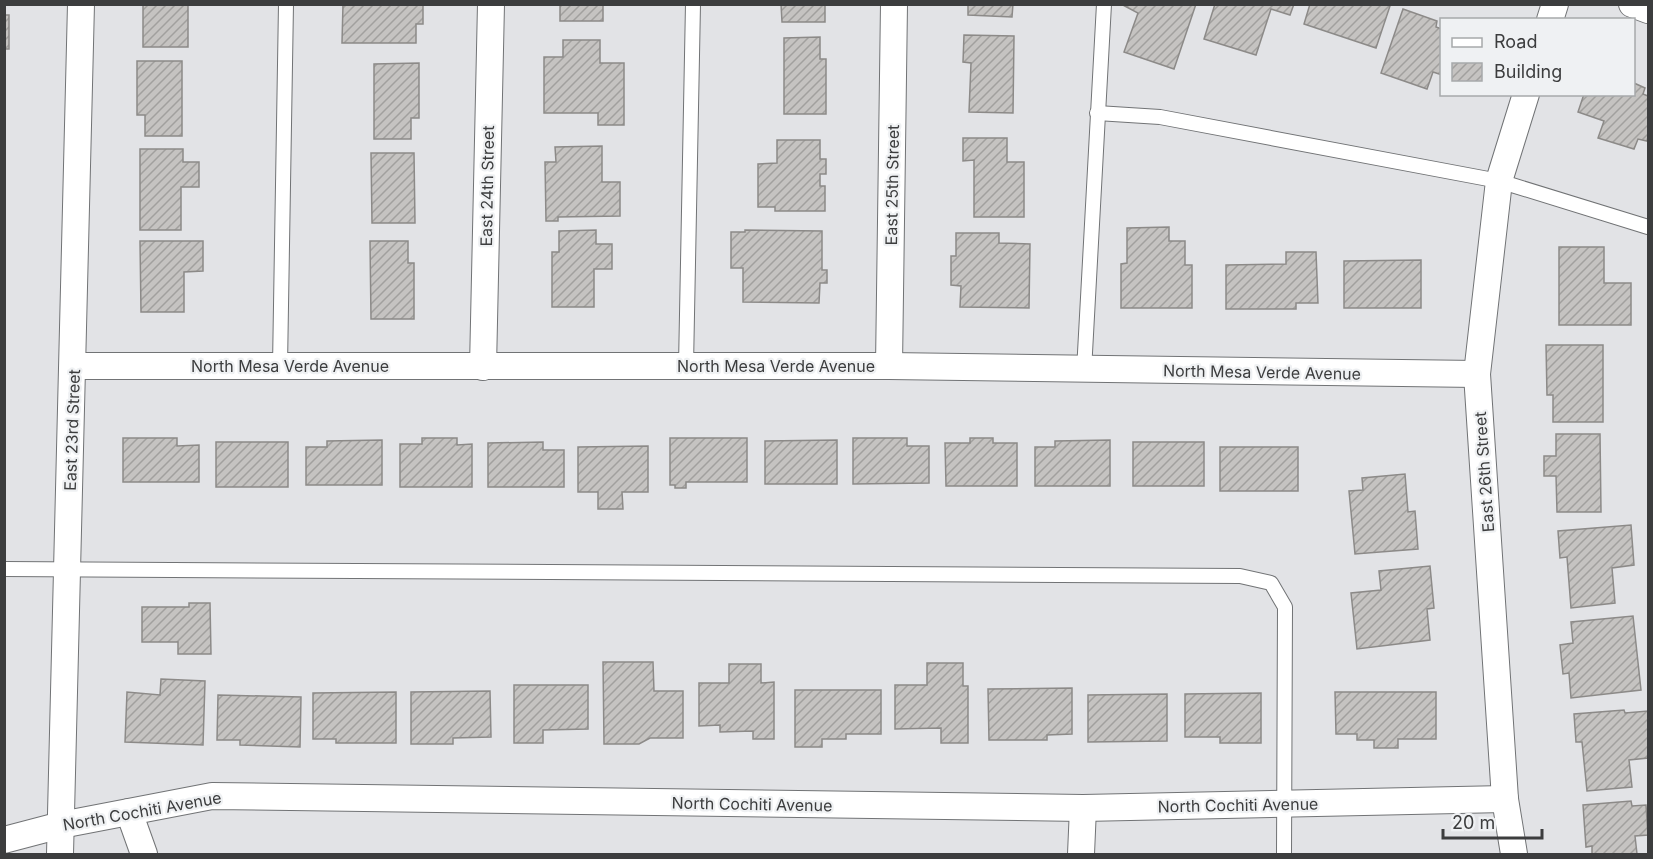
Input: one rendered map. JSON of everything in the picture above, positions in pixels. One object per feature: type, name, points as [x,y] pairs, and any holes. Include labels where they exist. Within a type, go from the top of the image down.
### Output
[{"type":"street","name":"East 23rd Street","points":[[60,855],[74,366],[81,4]]},
{"type":"street","name":"East 24th Street","points":[[483,367],[490,4]]},
{"type":"street","name":"East 25th Street","points":[[889,366],[894,4]]},
{"type":"street","points":[[1632,4],[1648,10]]},
{"type":"street","name":"East 26th Street","points":[[1514,855],[1505,799],[1477,374],[1499,182],[1525,96]]},
{"type":"street","name":"North Mesa Verde Avenue","points":[[74,366],[889,366],[1477,374]]},
{"type":"street","name":"North Cochiti Avenue","points":[[4,840],[61,825],[212,796],[1083,808],[1505,799]]},
{"type":"street","points":[[1082,855],[1083,808]]},
{"type":"street","points":[[129,812],[144,855]]},
{"type":"lane","points":[[280,366],[286,4]]},
{"type":"lane","points":[[686,366],[693,4]]},
{"type":"lane","points":[[1084,370],[1096,113],[1104,4]]},
{"type":"lane","points":[[1096,113],[1160,117],[1499,182],[1648,226]]},
{"type":"lane","points":[[4,569],[1240,576],[1271,583],[1285,607],[1284,855]]},
{"type":"building","points":[[143,4],[188,4],[188,47],[143,47]]},
{"type":"building","points":[[343,4],[423,4],[423,24],[416,24],[416,43],[342,43]]},
{"type":"building","points":[[560,4],[603,4],[603,21],[560,21]]},
{"type":"building","points":[[781,4],[825,4],[825,22],[782,22]]},
{"type":"building","points":[[968,4],[1013,4],[1012,17],[968,15]]},
{"type":"building","points":[[1121,4],[1196,4],[1174,69],[1124,52],[1138,13]]},
{"type":"building","points":[[1215,4],[1294,4],[1290,15],[1271,9],[1256,55],[1204,39]]},
{"type":"building","points":[[1310,4],[1386,4],[1390,6],[1376,48],[1304,24]]},
{"type":"building","points":[[1403,9],[1437,21],[1436,27],[1440,28],[1440,74],[1433,72],[1427,89],[1381,73]]},
{"type":"building","points":[[4,15],[9,15],[9,49],[4,49]]},
{"type":"building","points":[[964,35],[1014,36],[1013,113],[969,112],[971,63],[963,62]]},
{"type":"building","points":[[820,37],[820,59],[826,59],[826,114],[784,114],[784,38]]},
{"type":"building","points":[[563,40],[600,40],[600,63],[624,63],[624,125],[598,125],[598,113],[544,113],[544,57],[563,57]]},
{"type":"building","points":[[137,61],[182,61],[182,136],[145,136],[145,115],[137,115]]},
{"type":"building","points":[[419,63],[419,118],[411,118],[411,139],[374,139],[374,64]]},
{"type":"building","points":[[1635,83],[1645,88],[1643,94],[1648,96],[1647,141],[1638,139],[1634,149],[1598,138],[1604,121],[1578,112],[1583,96],[1635,96]]},
{"type":"building","points":[[963,138],[1007,138],[1007,162],[1024,162],[1024,217],[974,217],[974,160],[963,161]]},
{"type":"building","points":[[777,140],[820,140],[820,159],[826,159],[826,174],[820,174],[820,186],[825,186],[825,211],[775,211],[775,207],[758,207],[758,164],[777,163]]},
{"type":"building","points":[[602,146],[602,182],[620,182],[620,216],[558,217],[558,221],[546,221],[545,162],[556,162],[555,147]]},
{"type":"building","points":[[140,149],[183,149],[183,162],[199,162],[199,187],[181,187],[181,230],[140,230]]},
{"type":"building","points":[[371,153],[414,153],[415,223],[372,223]]},
{"type":"building","points":[[1169,227],[1169,241],[1185,241],[1185,265],[1192,265],[1192,308],[1121,308],[1121,264],[1127,263],[1127,228]]},
{"type":"building","points":[[596,230],[596,244],[612,244],[612,269],[594,269],[594,307],[552,307],[552,252],[559,252],[559,231]]},
{"type":"building","points":[[745,230],[822,231],[822,270],[827,270],[827,283],[820,283],[819,303],[743,302],[743,268],[731,268],[731,232],[745,232]]},
{"type":"building","points":[[956,233],[999,233],[999,243],[1030,244],[1029,308],[960,307],[961,286],[951,285],[951,256],[956,256]]},
{"type":"building","points":[[140,241],[203,241],[203,271],[184,272],[184,312],[141,312]]},
{"type":"building","points":[[370,241],[408,241],[408,263],[414,263],[414,319],[371,319]]},
{"type":"building","points":[[1559,247],[1604,247],[1604,283],[1631,283],[1631,325],[1559,325]]},
{"type":"building","points":[[1286,252],[1316,252],[1318,303],[1296,303],[1296,309],[1226,309],[1226,265],[1286,264]]},
{"type":"building","points":[[1421,260],[1421,308],[1344,308],[1344,261]]},
{"type":"building","points":[[1546,345],[1603,345],[1603,422],[1553,422],[1553,395],[1547,395]]},
{"type":"building","points":[[1556,434],[1600,434],[1601,512],[1557,512],[1556,476],[1544,476],[1544,456],[1556,456]]},
{"type":"building","points":[[123,438],[177,438],[177,446],[199,445],[199,482],[123,482]]},
{"type":"building","points":[[422,438],[457,438],[457,445],[472,444],[472,487],[400,487],[400,444],[422,444]]},
{"type":"building","points":[[670,438],[747,438],[747,482],[686,482],[686,488],[675,488],[675,485],[670,485]]},
{"type":"building","points":[[853,438],[907,438],[907,446],[929,446],[929,483],[853,484]]},
{"type":"building","points":[[970,438],[993,438],[993,443],[1017,443],[1017,486],[946,486],[945,443],[970,443]]},
{"type":"building","points":[[382,440],[382,485],[306,485],[306,447],[327,447],[327,441]]},
{"type":"building","points":[[837,440],[837,484],[765,484],[765,441]]},
{"type":"building","points":[[1110,440],[1110,486],[1035,486],[1035,447],[1055,447],[1055,441]]},
{"type":"building","points":[[216,442],[288,442],[288,487],[216,487]]},
{"type":"building","points":[[543,442],[543,450],[564,450],[564,487],[488,487],[488,443]]},
{"type":"building","points":[[1133,442],[1204,442],[1204,486],[1133,486]]},
{"type":"building","points":[[648,446],[648,492],[622,492],[623,509],[598,509],[598,492],[578,492],[578,447]]},
{"type":"building","points":[[1220,447],[1298,447],[1298,491],[1220,491]]},
{"type":"building","points":[[1405,474],[1408,512],[1415,511],[1418,549],[1355,554],[1349,491],[1363,490],[1362,478]]},
{"type":"building","points":[[1631,525],[1634,565],[1612,568],[1615,603],[1571,608],[1567,557],[1560,558],[1558,531]]},
{"type":"building","points":[[1430,566],[1434,608],[1427,609],[1430,640],[1357,649],[1351,593],[1381,590],[1379,571]]},
{"type":"building","points":[[189,603],[210,603],[211,654],[178,654],[178,642],[142,642],[142,607],[189,607]]},
{"type":"building","points":[[1633,616],[1641,690],[1571,698],[1569,673],[1563,674],[1560,645],[1573,643],[1571,622]]},
{"type":"building","points":[[603,662],[653,662],[654,691],[683,691],[683,738],[650,738],[639,744],[604,744]]},
{"type":"building","points":[[927,663],[963,663],[963,686],[968,686],[968,743],[941,743],[941,728],[895,729],[895,685],[927,685]]},
{"type":"building","points":[[729,664],[761,664],[761,683],[774,682],[774,739],[753,739],[753,731],[720,732],[720,725],[699,726],[699,683],[729,683]]},
{"type":"building","points":[[161,679],[205,681],[203,745],[125,742],[127,692],[160,695]]},
{"type":"building","points":[[514,685],[588,685],[588,729],[543,730],[543,743],[514,743]]},
{"type":"building","points":[[1072,688],[1072,734],[1047,735],[1047,740],[989,740],[988,689]]},
{"type":"building","points":[[795,690],[881,690],[881,734],[846,734],[846,739],[822,739],[822,747],[795,747]]},
{"type":"building","points":[[490,691],[491,737],[453,738],[453,744],[411,744],[411,692]]},
{"type":"building","points":[[396,692],[396,743],[336,743],[336,739],[313,739],[313,693]]},
{"type":"building","points":[[1335,692],[1436,692],[1436,739],[1398,739],[1398,748],[1374,748],[1374,740],[1357,740],[1357,734],[1336,734]]},
{"type":"building","points":[[1261,693],[1261,743],[1220,743],[1220,737],[1185,737],[1185,694]]},
{"type":"building","points":[[1167,694],[1167,741],[1088,742],[1088,695]]},
{"type":"building","points":[[218,695],[301,697],[300,747],[240,745],[240,740],[217,740]]},
{"type":"building","points":[[1624,710],[1625,713],[1648,711],[1648,758],[1629,760],[1632,787],[1587,791],[1582,742],[1576,742],[1574,714]]},
{"type":"building","points":[[1631,801],[1632,806],[1646,805],[1648,835],[1635,836],[1637,854],[1592,854],[1592,846],[1586,847],[1583,805]]}]
